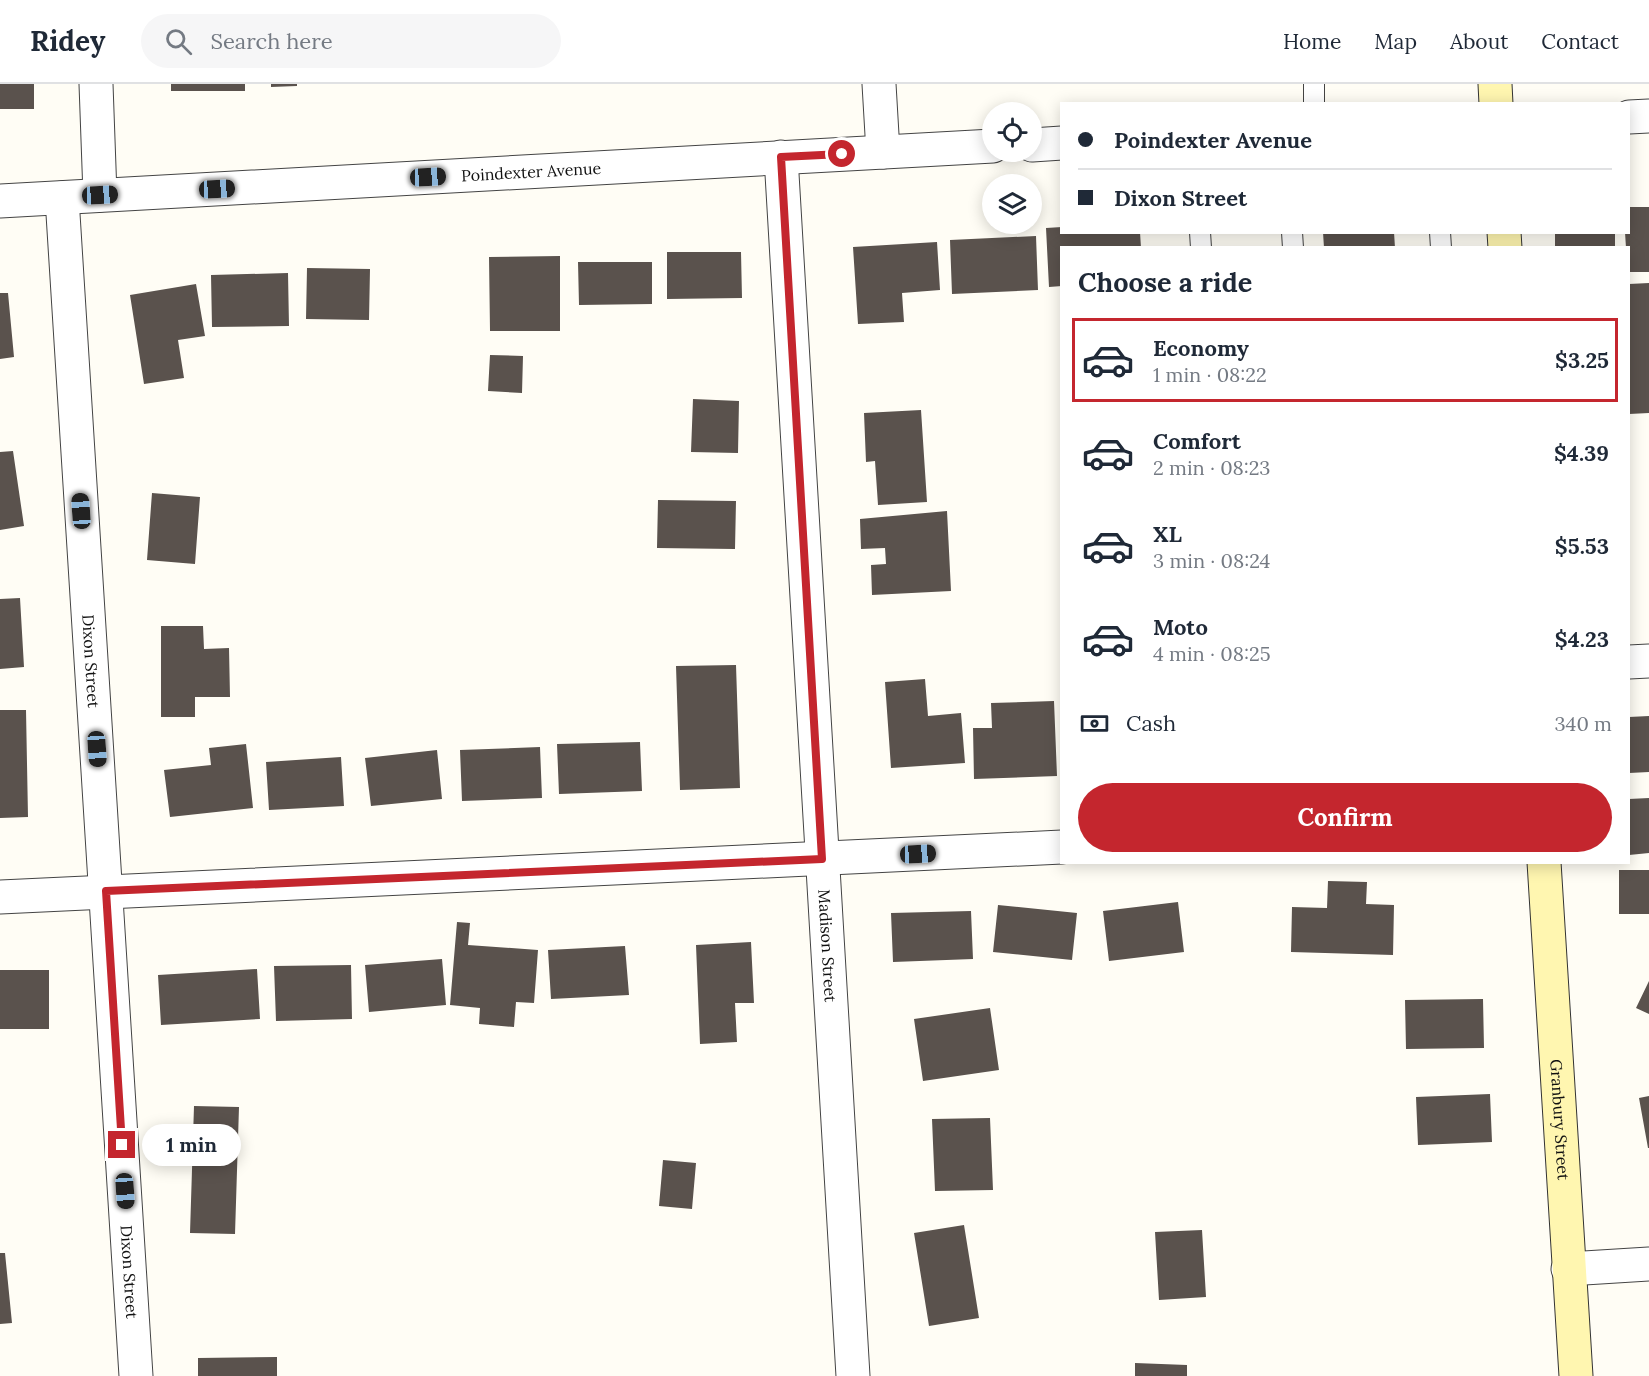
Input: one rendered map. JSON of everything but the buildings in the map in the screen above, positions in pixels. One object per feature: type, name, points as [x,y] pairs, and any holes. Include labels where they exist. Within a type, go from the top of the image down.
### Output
[{"type":"street","points":[[96,84],[100,195]]},
{"type":"street","points":[[879,84],[883,152]]},
{"type":"street","points":[[1495,84],[1496,102]]},
{"type":"street","points":[[1630,117],[1649,116]]},
{"type":"street","points":[[1042,144],[1060,143]]},
{"type":"street","name":"Poindexter Avenue","points":[[0,201],[982,148]]},
{"type":"street","name":"Madison Street","points":[[781,157],[853,1376]]},
{"type":"street","name":"Dixon Street","points":[[62,198],[136,1376]]},
{"type":"street","points":[[1630,662],[1649,661]]},
{"type":"street","points":[[0,897],[1060,847]]},
{"type":"street","name":"Granbury Street","points":[[1544,864],[1576,1376]]},
{"type":"street","points":[[1568,1269],[1649,1264]]},
{"type":"lane","points":[[1314,84],[1314,102]]},
{"type":"route","points":[[122,1145],[106,891],[822,859],[781,157],[842,154]]}]
